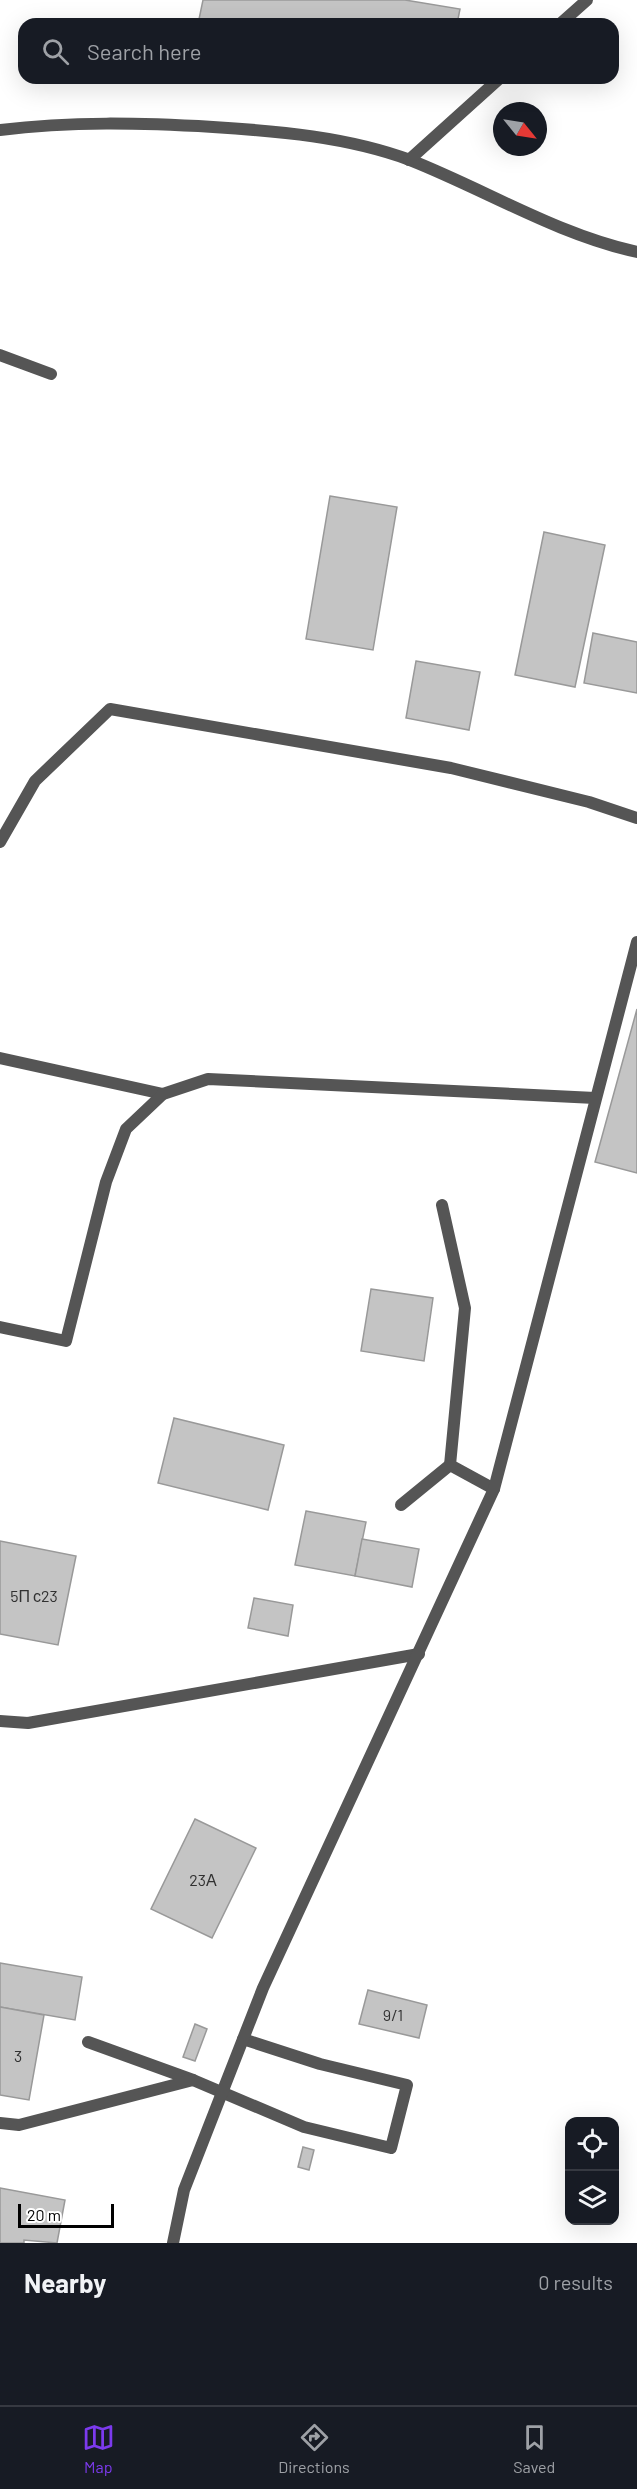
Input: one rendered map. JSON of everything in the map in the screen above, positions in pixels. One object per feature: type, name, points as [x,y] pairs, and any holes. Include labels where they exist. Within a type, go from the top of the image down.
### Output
[{"type":"lane","points":[[567,18],[587,0]]},
{"type":"lane","points":[[409,160],[493,84]]},
{"type":"lane","points":[[0,130],[50,124],[144,123],[279,131],[366,148],[409,160],[524,213],[618,248],[637,252]]},
{"type":"lane","points":[[0,355],[51,374]]},
{"type":"lane","points":[[0,842],[35,781],[110,709],[451,768],[589,802],[637,818]]},
{"type":"lane","points":[[173,2243],[184,2190],[263,1988],[494,1489],[637,942]]},
{"type":"lane","points":[[0,1058],[163,1094]]},
{"type":"lane","points":[[0,1328],[66,1341],[106,1182],[126,1129],[163,1094],[208,1079],[595,1098]]},
{"type":"lane","points":[[400,1504],[450,1466],[465,1308],[442,1205]]},
{"type":"lane","points":[[450,1466],[494,1489]]},
{"type":"lane","points":[[0,1721],[28,1723],[419,1654]]},
{"type":"lane","points":[[88,2042],[193,2080],[304,2127],[391,2148],[406,2085],[320,2064],[243,2039]]},
{"type":"lane","points":[[0,2123],[19,2125],[193,2080]]},
{"type":"building","points":[[203,0],[405,0],[460,9],[458,18],[199,18]]},
{"type":"building","points":[[330,496],[397,507],[373,650],[306,639]]},
{"type":"building","points":[[544,532],[605,545],[575,687],[515,675]]},
{"type":"building","points":[[593,633],[637,642],[637,693],[584,683]]},
{"type":"building","points":[[416,661],[480,672],[469,730],[406,718]]},
{"type":"building","points":[[637,1009],[637,1173],[595,1162]]},
{"type":"building","points":[[371,1289],[433,1298],[424,1361],[361,1351]]},
{"type":"building","points":[[174,1418],[284,1445],[268,1510],[158,1483]]},
{"type":"building","points":[[306,1511],[366,1522],[355,1576],[295,1565]]},
{"type":"building","points":[[362,1539],[419,1549],[412,1587],[355,1576]]},
{"type":"building","points":[[0,1541],[76,1556],[58,1645],[0,1634]]},
{"type":"building","points":[[254,1598],[293,1605],[288,1636],[248,1628]]},
{"type":"building","points":[[195,1819],[256,1848],[212,1938],[151,1909]]},
{"type":"building","points":[[0,1963],[82,1977],[75,2020],[0,2007]]},
{"type":"building","points":[[368,1990],[427,2005],[419,2038],[359,2024]]},
{"type":"building","points":[[0,2007],[44,2015],[29,2100],[0,2095]]},
{"type":"building","points":[[195,2024],[207,2029],[195,2061],[183,2057]]},
{"type":"building","points":[[303,2147],[314,2150],[309,2170],[298,2167]]},
{"type":"building","points":[[0,2188],[65,2200],[57,2243],[24,2240],[24,2243],[0,2243]]}]
